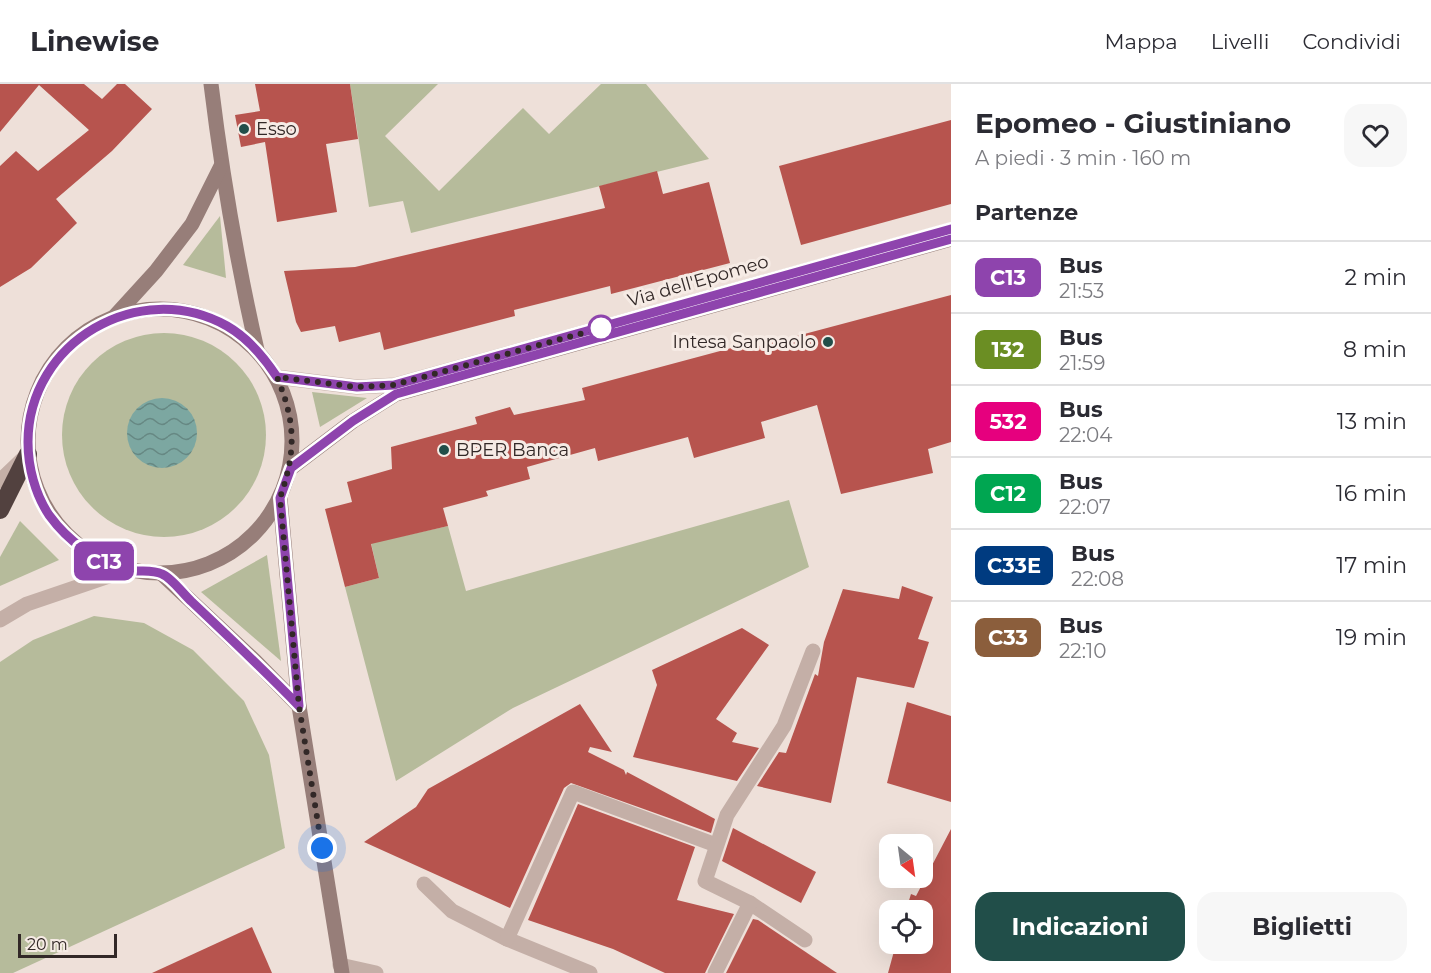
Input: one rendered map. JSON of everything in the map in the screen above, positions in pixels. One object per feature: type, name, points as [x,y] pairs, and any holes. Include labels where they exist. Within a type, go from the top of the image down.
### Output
[{"type":"highway","points":[[0,510],[28,454]]},
{"type":"main road","points":[[211,84],[235,252],[257,350]]},
{"type":"main road","points":[[114,317],[156,271],[192,224],[221,166]]},
{"type":"main road","name":"Via dell'Epomeo","points":[[291,468],[353,421],[396,394],[951,239]]},
{"type":"main road","points":[[152,309],[190,312],[227,326],[257,350],[277,377],[289,406],[293,437],[291,468],[280,498],[260,529],[232,553],[198,568],[162,574],[127,570],[96,558],[70,539],[44,504],[34,484],[28,454],[28,425],[35,397],[48,371],[66,348],[88,330],[114,317],[152,309]]},
{"type":"main road","points":[[280,498],[299,706],[341,969]]},
{"type":"main road","points":[[162,574],[255,661],[299,706]]},
{"type":"street","name":"Via dell'Epomeo","points":[[277,377],[357,387],[394,385],[951,230]]},
{"type":"street","points":[[0,481],[28,454]]},
{"type":"street","points":[[0,620],[27,604],[127,570]]},
{"type":"street","points":[[805,940],[750,903],[705,881],[727,815],[784,726],[813,651]]},
{"type":"street","points":[[507,939],[573,792],[716,845]]},
{"type":"street","points":[[424,884],[452,911],[507,939],[590,973]]},
{"type":"street","points":[[715,973],[750,903]]},
{"type":"street","points":[[341,969],[376,973]]},
{"type":"green space","points":[[350,84],[438,84],[385,136],[439,191],[523,108],[549,134],[601,84],[646,84],[709,159],[411,233],[403,201],[369,207]]},
{"type":"green space","points":[[220,216],[226,278],[183,265]]},
{"type":"green space","points":[[164,333],[184,335],[212,345],[229,356],[243,370],[258,396],[264,415],[266,435],[264,455],[254,483],[243,500],[229,514],[203,529],[184,535],[164,537],[144,535],[116,525],[99,514],[85,500],[70,474],[64,455],[62,435],[64,415],[74,387],[85,370],[99,356],[125,341],[144,335]]},
{"type":"green space","points":[[312,392],[367,398],[320,427]]},
{"type":"green space","points":[[789,500],[809,567],[513,708],[396,781],[345,587],[379,578],[371,543],[448,526],[466,591]]},
{"type":"green space","points":[[20,521],[59,560],[0,586],[0,557]]},
{"type":"green space","points":[[267,555],[281,661],[201,592]]},
{"type":"green space","points":[[94,616],[144,623],[193,650],[244,701],[269,755],[285,848],[13,973],[0,973],[0,662],[33,640]]},
{"type":"water","points":[[162,398],[175,401],[187,408],[194,420],[197,433],[194,446],[187,458],[175,465],[162,468],[149,465],[137,458],[130,446],[127,433],[130,420],[137,408],[149,401]]},
{"type":"building","points":[[0,84],[84,84],[102,99],[117,84],[125,84],[152,109],[112,151],[56,199],[77,223],[31,268],[0,287],[0,166],[16,151],[38,171],[89,130],[39,85],[0,132]]},
{"type":"building","points":[[255,84],[350,84],[358,139],[326,144],[337,212],[277,222],[265,142],[241,147],[235,115],[260,111]]},
{"type":"building","points":[[951,120],[951,204],[801,245],[779,166]]},
{"type":"building","points":[[657,171],[663,194],[709,182],[730,263],[611,294],[610,286],[514,310],[515,316],[384,350],[380,332],[339,342],[335,326],[301,332],[296,322],[284,271],[355,267],[605,208],[599,186]]},
{"type":"building","points":[[951,295],[951,442],[928,449],[933,473],[841,494],[817,405],[761,422],[765,438],[694,458],[688,437],[598,461],[595,448],[527,467],[530,479],[486,491],[488,496],[443,508],[448,526],[371,544],[379,578],[345,587],[325,509],[352,502],[347,482],[392,469],[391,447],[477,424],[475,417],[510,407],[514,415],[585,400],[582,388],[750,343],[752,348]]},
{"type":"building","points":[[902,586],[933,597],[918,639],[929,642],[914,688],[857,677],[831,803],[757,786],[779,752],[786,753],[815,674],[818,676],[824,642],[843,589],[899,599]]},
{"type":"building","points":[[742,628],[769,645],[716,719],[737,733],[732,742],[759,748],[737,781],[633,757],[657,685],[652,670]]},
{"type":"building","points":[[907,702],[951,716],[951,802],[887,783]]},
{"type":"building","points":[[580,704],[612,752],[590,747],[588,752],[624,770],[626,775],[627,772],[715,819],[711,833],[571,783],[564,788],[510,908],[364,842],[416,807],[428,789]]},
{"type":"building","points":[[578,804],[695,847],[677,900],[734,914],[705,973],[665,973],[613,949],[528,920]]},
{"type":"building","points":[[733,828],[816,872],[801,903],[722,861]]},
{"type":"building","points":[[951,829],[951,973],[888,973],[893,954],[933,954],[933,900],[909,900],[911,894],[916,896],[920,888],[933,888],[933,863]]},
{"type":"building","points":[[753,919],[758,920],[837,973],[726,973]]},
{"type":"building","points":[[252,927],[272,973],[152,973]]},
{"type":"bus line","name":"C13","points":[[951,229],[394,385],[357,387],[277,377],[257,350],[227,326],[190,312],[152,309],[114,317],[88,330],[66,348],[48,371],[35,397],[28,425],[28,454],[34,484],[49,514],[70,539],[96,558],[127,570],[162,574],[255,661],[299,706],[280,498],[291,468],[353,421],[396,394],[951,239]]},
{"type":"place","name":"Esso","points":[[244,129]]},
{"type":"place","name":"Intesa Sanpaolo","points":[[828,342]]},
{"type":"place","name":"BPER Banca","points":[[444,450]]},
{"type":"route","points":[[322,848],[299,706],[280,498],[291,468],[293,437],[289,406],[277,377],[357,387],[394,385],[601,328]]}]
